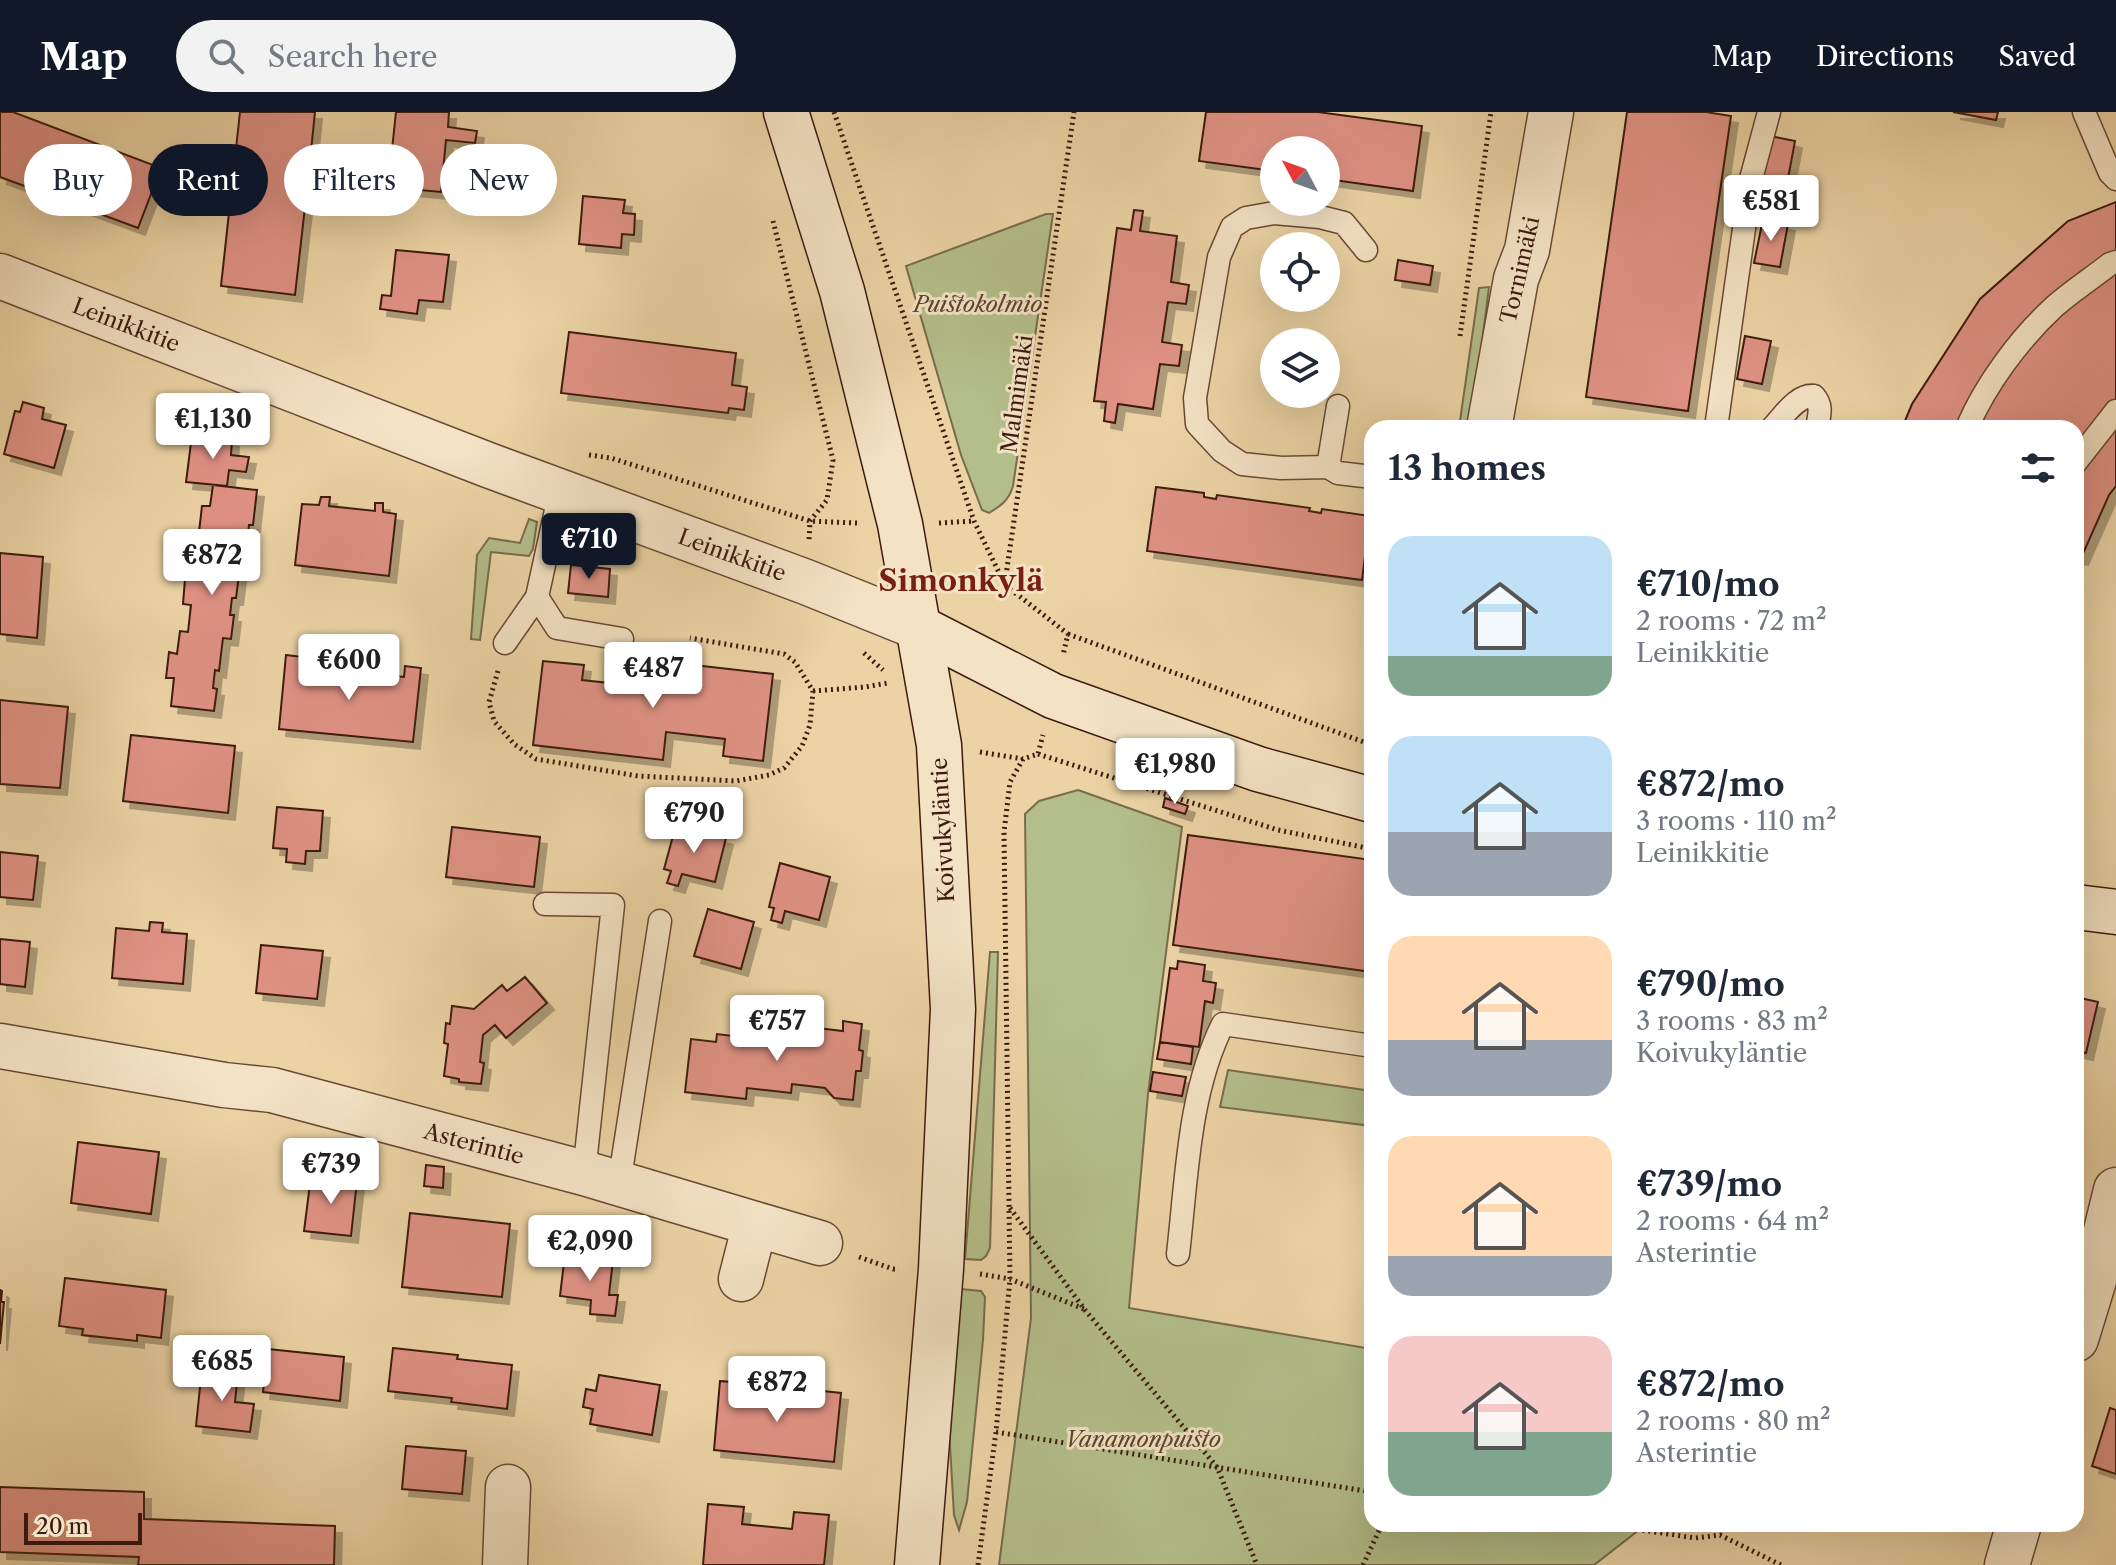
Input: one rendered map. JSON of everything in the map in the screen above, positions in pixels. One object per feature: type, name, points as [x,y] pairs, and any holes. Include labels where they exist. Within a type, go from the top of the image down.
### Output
[{"type":"street","name":"Koivukyläntie","points":[[786,112],[842,291],[900,524],[939,745],[953,1009],[941,1269],[917,1565]]},
{"type":"street","name":"Tornimäki","points":[[1490,420],[1516,279],[1527,250],[1551,112]]},
{"type":"street","name":"Leinikkitie","points":[[0,276],[560,492],[806,582],[920,628],[1053,696],[1258,769],[1364,798]]},
{"type":"street","points":[[2084,908],[2116,912]]},
{"type":"street","name":"Asterintie","points":[[0,1046],[224,1085],[272,1090],[601,1179],[820,1243]]},
{"type":"street","points":[[2084,1313],[2116,1190]]},
{"type":"street","points":[[741,1279],[755,1224]]},
{"type":"street","points":[[505,1565],[508,1487]]},
{"type":"street","points":[[2007,1565],[2017,1532]]},
{"type":"lane","points":[[1717,420],[1751,179],[1769,112]]},
{"type":"lane","points":[[2084,112],[2110,173],[2116,179]]},
{"type":"lane","points":[[1364,476],[1338,473],[1328,467],[1281,468],[1242,464],[1222,451],[1197,424],[1195,398],[1219,257],[1232,227],[1246,218],[1274,213],[1320,217],[1344,223],[1366,250]]},
{"type":"lane","points":[[1970,420],[1978,401],[2011,355],[2054,307],[2116,262]]},
{"type":"lane","points":[[1780,420],[1808,395],[1819,401],[1818,420]]},
{"type":"lane","points":[[1328,467],[1338,408]]},
{"type":"lane","points":[[2084,452],[2116,411]]},
{"type":"lane","points":[[505,643],[537,597],[560,492]]},
{"type":"lane","points":[[537,597],[557,628],[622,639]]},
{"type":"lane","points":[[545,904],[613,905],[601,1179]]},
{"type":"lane","points":[[601,1179],[660,921]]},
{"type":"lane","points":[[1178,1254],[1192,1131],[1210,1050],[1223,1024],[1364,1045]]},
{"type":"path","name":"Malmimäki","points":[[1005,585],[1074,112]]},
{"type":"path","name":"Tornimäki","points":[[1459,337],[1491,112]]},
{"type":"path","points":[[772,218],[833,460],[827,500],[810,521]]},
{"type":"path","points":[[1068,634],[1364,742]]},
{"type":"path","points":[[505,643],[489,702],[494,721],[514,744],[536,759],[638,776],[736,781],[769,775],[784,768],[802,746],[810,725],[813,691],[795,662],[784,654],[690,638]]},
{"type":"path","points":[[813,691],[893,682]]},
{"type":"path","points":[[1038,754],[1119,784],[1278,830],[1364,847]]},
{"type":"path","points":[[1009,1207],[1085,1310],[1217,1467],[1257,1565]]},
{"type":"path","points":[[820,1243],[893,1269],[941,1269]]},
{"type":"path","points":[[1010,1279],[1085,1310]]},
{"type":"path","points":[[996,1432],[1364,1491]]},
{"type":"path","points":[[1363,1565],[1378,1532]]},
{"type":"path","points":[[1655,1532],[1695,1538],[1720,1535],[1781,1565]]},
{"type":"green space","name":"Puistokolmio","points":[[1053,214],[1013,486],[1004,502],[989,513],[982,510],[961,455],[906,266]]},
{"type":"green space","points":[[1489,287],[1472,420],[1460,420],[1479,288]]},
{"type":"green space","points":[[529,519],[537,522],[529,556],[491,552],[480,640],[471,639],[477,555],[489,538],[520,543]]},
{"type":"green space","name":"Vanamonpuisto","points":[[1078,790],[1182,827],[1148,1094],[1129,1308],[1364,1348],[1364,1532],[1636,1532],[1594,1565],[999,1565],[1031,1318],[1025,814],[1039,801]]},
{"type":"green space","points":[[990,952],[998,952],[990,1248],[981,1260],[965,1259]]},
{"type":"green space","points":[[1228,1070],[1364,1090],[1364,1125],[1220,1107]]},
{"type":"green space","points":[[961,1289],[981,1291],[985,1297],[967,1502],[959,1530],[954,1515],[948,1411]]},
{"type":"building","points":[[0,112],[13,112],[98,144],[24,144],[24,186],[0,177]]},
{"type":"building","points":[[240,112],[315,112],[312,144],[284,144],[284,216],[304,216],[295,295],[221,286],[229,216],[268,216],[268,144],[237,144]]},
{"type":"building","points":[[396,112],[449,112],[448,127],[477,131],[475,143],[446,140],[446,144],[440,144],[440,192],[424,190],[424,144],[393,144]]},
{"type":"building","points":[[1206,112],[1318,112],[1422,126],[1413,191],[1340,181],[1340,136],[1260,136],[1260,169],[1199,161]]},
{"type":"building","points":[[1627,112],[1706,112],[1731,116],[1688,411],[1586,397]]},
{"type":"building","points":[[1953,112],[1998,112],[1996,120]]},
{"type":"building","points":[[1770,136],[1795,141],[1787,184],[1761,180]]},
{"type":"building","points":[[132,157],[148,163],[148,202],[138,228],[106,216],[132,216]]},
{"type":"building","points":[[583,196],[625,200],[623,213],[635,214],[634,235],[622,234],[621,248],[579,244]]},
{"type":"building","points":[[2116,202],[2116,486],[2084,551],[2084,420],[1905,420],[1912,404],[1980,299],[2068,221]]},
{"type":"building","points":[[1134,210],[1143,211],[1140,231],[1177,236],[1171,282],[1189,285],[1186,304],[1168,302],[1162,342],[1182,345],[1179,366],[1160,364],[1153,409],[1118,404],[1115,423],[1104,421],[1106,402],[1094,401],[1117,228],[1131,230]]},
{"type":"building","points":[[1763,219],[1788,224],[1780,267],[1754,263]]},
{"type":"building","points":[[396,250],[449,255],[443,302],[419,300],[417,314],[380,309],[382,295],[391,296]]},
{"type":"building","points":[[1398,260],[1433,266],[1430,285],[1395,280]]},
{"type":"building","points":[[569,332],[736,353],[732,385],[747,387],[744,410],[729,408],[728,413],[561,393]]},
{"type":"building","points":[[1745,336],[1771,341],[1762,384],[1737,379]]},
{"type":"building","points":[[23,402],[44,408],[42,419],[66,425],[54,468],[4,454],[15,411],[20,412]]},
{"type":"building","points":[[192,435],[232,440],[231,455],[249,457],[246,472],[229,470],[227,486],[186,482]]},
{"type":"building","points":[[213,485],[257,490],[253,525],[249,525],[247,544],[251,545],[248,568],[240,567],[236,598],[232,598],[230,615],[234,615],[231,639],[223,638],[219,671],[215,670],[213,688],[217,689],[214,711],[171,706],[174,678],[166,678],[169,652],[177,654],[180,631],[188,632],[191,605],[183,604],[185,579],[193,580],[196,557],[204,558],[207,533],[199,532],[202,506],[210,506]]},
{"type":"building","points":[[1156,487],[1204,493],[1204,497],[1216,499],[1217,495],[1310,508],[1309,511],[1321,513],[1322,509],[1364,515],[1362,580],[1147,551]]},
{"type":"building","points":[[321,497],[330,497],[329,506],[375,511],[375,503],[383,503],[383,512],[396,514],[389,576],[295,565],[302,504],[319,505]]},
{"type":"building","points":[[0,553],[43,557],[37,638],[0,634]]},
{"type":"building","points":[[571,565],[610,569],[608,597],[568,593]]},
{"type":"building","points":[[286,655],[303,657],[301,666],[404,677],[405,666],[421,668],[413,742],[279,729]]},
{"type":"building","points":[[641,659],[773,674],[763,761],[723,756],[725,739],[666,732],[663,760],[533,745],[543,661],[584,665],[582,680],[637,686]]},
{"type":"building","points":[[0,700],[68,707],[60,788],[0,784]]},
{"type":"building","points":[[131,735],[235,746],[228,813],[123,801]]},
{"type":"building","points":[[1165,798],[1188,806],[1185,814],[1163,807]]},
{"type":"building","points":[[277,807],[323,811],[320,851],[306,851],[305,864],[286,862],[287,849],[273,848]]},
{"type":"building","points":[[676,825],[726,838],[715,882],[682,874],[678,886],[667,883],[671,871],[664,869]]},
{"type":"building","points":[[452,827],[540,837],[534,887],[446,877]]},
{"type":"building","points":[[1188,835],[1364,859],[1364,971],[1173,945]]},
{"type":"building","points":[[0,852],[38,856],[33,900],[0,897]]},
{"type":"building","points":[[780,863],[830,877],[819,920],[785,911],[782,923],[771,920],[774,908],[769,907]]},
{"type":"building","points":[[708,909],[754,922],[741,969],[694,956]]},
{"type":"building","points":[[150,922],[163,923],[162,932],[187,934],[183,984],[112,978],[116,928],[149,931]]},
{"type":"building","points":[[0,939],[30,942],[25,987],[0,984]]},
{"type":"building","points":[[261,945],[323,951],[317,999],[256,993]]},
{"type":"building","points":[[1178,961],[1205,965],[1203,981],[1216,983],[1213,1003],[1205,1001],[1199,1047],[1160,1042],[1170,968],[1177,969]]},
{"type":"building","points":[[525,977],[547,1003],[506,1038],[495,1025],[483,1035],[481,1084],[459,1082],[459,1079],[444,1076],[448,1044],[444,1043],[446,1023],[450,1024],[452,1006],[474,1009],[502,985],[507,991]]},
{"type":"building","points":[[2084,999],[2098,1002],[2084,1053]]},
{"type":"building","points":[[843,1021],[862,1024],[859,1050],[863,1051],[861,1071],[856,1071],[853,1100],[834,1098],[825,1088],[792,1084],[791,1093],[747,1088],[746,1099],[685,1092],[691,1039],[716,1042],[717,1034],[791,1043],[793,1025],[843,1031]]},
{"type":"building","points":[[1160,1042],[1193,1047],[1191,1064],[1157,1059]]},
{"type":"building","points":[[1153,1072],[1186,1077],[1182,1096],[1150,1091]]},
{"type":"building","points":[[78,1142],[159,1152],[151,1214],[71,1203]]},
{"type":"building","points":[[426,1165],[444,1167],[443,1188],[424,1186]]},
{"type":"building","points":[[311,1176],[357,1181],[351,1236],[304,1231]]},
{"type":"building","points":[[410,1213],[510,1224],[502,1297],[402,1287]]},
{"type":"building","points":[[565,1254],[613,1260],[609,1295],[618,1295],[615,1316],[590,1314],[591,1300],[560,1296]]},
{"type":"building","points":[[65,1278],[166,1290],[161,1338],[137,1335],[137,1341],[82,1335],[83,1329],[59,1326]]},
{"type":"building","points":[[0,1290],[1,1302],[4,1302],[0,1344]]},
{"type":"building","points":[[393,1348],[512,1365],[507,1409],[451,1402],[452,1398],[388,1391]]},
{"type":"building","points":[[268,1349],[344,1357],[340,1401],[263,1392]]},
{"type":"building","points":[[202,1368],[238,1372],[235,1402],[254,1404],[250,1432],[196,1426]]},
{"type":"building","points":[[599,1375],[660,1385],[652,1435],[590,1424],[593,1409],[583,1407],[586,1389],[596,1391]]},
{"type":"building","points":[[720,1381],[755,1384],[754,1401],[804,1406],[805,1389],[841,1393],[834,1462],[714,1450]]},
{"type":"building","points":[[2110,1408],[2116,1410],[2116,1474],[2092,1466]]},
{"type":"building","points":[[406,1446],[466,1451],[462,1494],[402,1489]]},
{"type":"building","points":[[0,1487],[144,1492],[144,1519],[335,1526],[334,1565],[138,1565],[139,1557],[0,1552]]},
{"type":"building","points":[[708,1504],[744,1507],[742,1524],[792,1529],[794,1512],[829,1515],[824,1565],[703,1565]]},
{"type":"district","name":"Simonkylä","points":[[961,580]]}]
